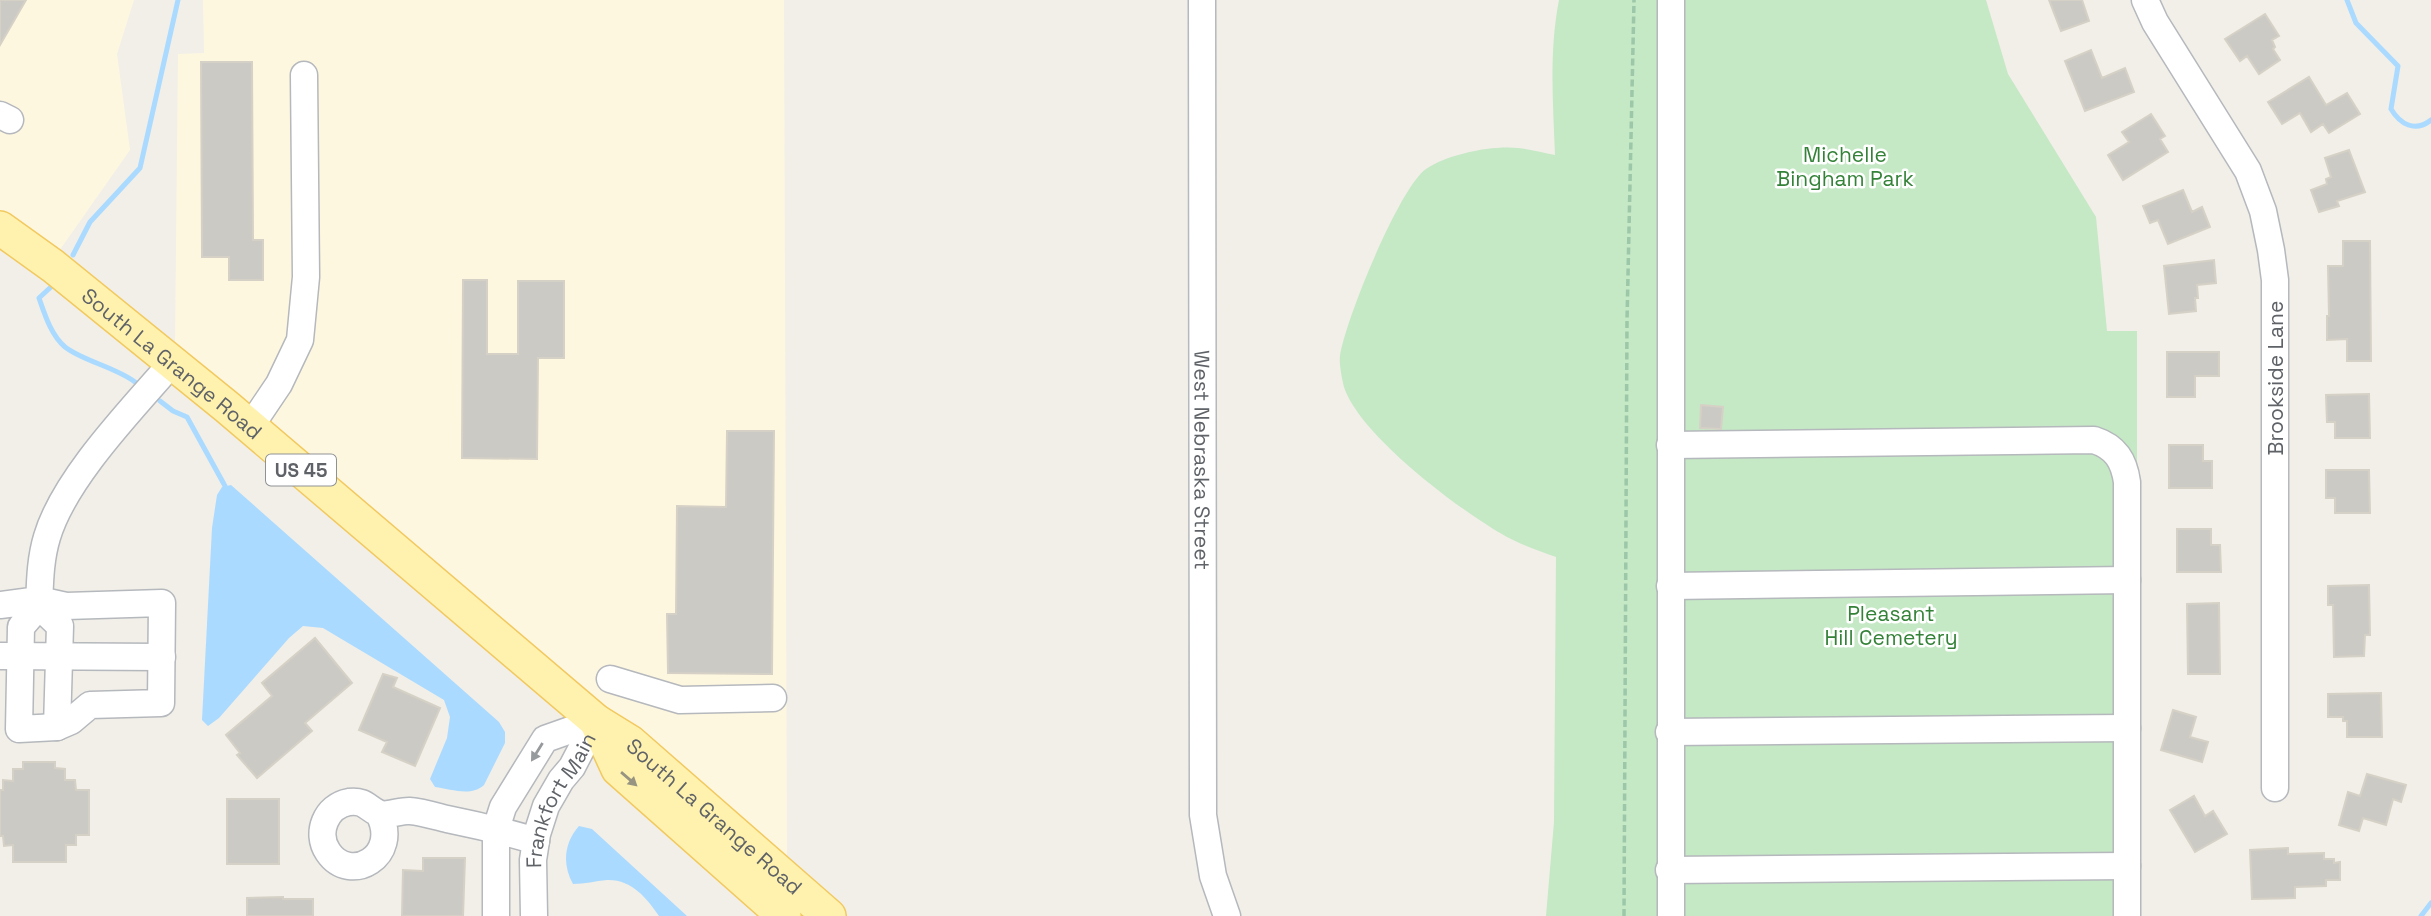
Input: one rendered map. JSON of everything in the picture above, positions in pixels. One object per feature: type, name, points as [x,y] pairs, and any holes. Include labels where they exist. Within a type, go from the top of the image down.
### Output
[{"type":"main road","name":"South La Grange Road","points":[[0,228],[52,266],[250,427],[596,721],[630,742],[829,916]]},
{"type":"main road","name":"South La Grange Road","points":[[596,721],[618,769],[785,916]]},
{"type":"street","name":"West Nebraska Street","points":[[1202,0],[1203,815],[1213,876],[1227,916]]},
{"type":"street","points":[[1671,0],[1671,916]]},
{"type":"street","name":"Brookside Lane","points":[[2146,0],[2155,22],[2248,171],[2263,211],[2271,250],[2275,280],[2275,788]]},
{"type":"street","points":[[250,427],[278,384],[300,340],[306,277],[303,75]]},
{"type":"street","points":[[0,605],[39,603],[66,606],[162,603],[161,703],[90,705],[71,721],[57,717],[13,715],[10,656],[20,626],[39,603],[40,569],[47,535],[69,491],[119,425],[172,363]]},
{"type":"street","points":[[1670,445],[2094,440],[2114,450],[2125,469],[2127,482],[2127,916]]},
{"type":"street","points":[[1670,586],[2127,580]]},
{"type":"street","points":[[39,603],[60,626],[57,717]]},
{"type":"street","points":[[10,656],[162,657]]},
{"type":"street","points":[[610,679],[680,700],[773,698]]},
{"type":"street","name":"Frankfort Main","points":[[496,916],[496,829],[503,807],[545,739],[596,721]]},
{"type":"street","name":"Frankfort Main","points":[[534,916],[533,860],[546,806],[572,767],[596,721]]},
{"type":"street","points":[[1669,732],[2127,728]]},
{"type":"street","points":[[379,814],[408,811],[496,829],[536,841]]},
{"type":"street","points":[[1669,870],[2127,866]]},
{"type":"path","points":[[1624,916],[1626,321],[1634,0]]},
{"type":"shaded area","points":[[0,0],[134,0],[117,54],[130,150],[52,261],[0,222]]},
{"type":"shaded area","points":[[203,0],[784,0],[787,871],[175,349],[178,54],[204,53]]},
{"type":"green space","points":[[1559,0],[1986,0],[2008,74],[2096,217],[2107,331],[2137,331],[2137,916],[1546,916],[1554,822],[1556,557],[1513,540],[1465,510],[1391,449],[1370,428],[1354,406],[1344,387],[1340,359],[1362,286],[1388,227],[1415,181],[1426,169],[1458,155],[1496,148],[1508,147],[1555,155],[1553,58]]},
{"type":"water","points":[[231,485],[499,722],[505,732],[505,743],[484,785],[473,791],[435,787],[430,779],[447,738],[450,717],[444,700],[323,628],[303,626],[289,638],[219,718],[208,726],[202,720],[212,528],[217,495],[222,487]]},
{"type":"water","points":[[579,826],[592,829],[687,916],[659,916],[644,896],[624,883],[607,880],[573,884],[567,869],[566,854],[570,839]]},
{"type":"building","points":[[0,0],[26,0],[0,45]]},
{"type":"building","points":[[2049,0],[2082,0],[2089,21],[2061,31]]},
{"type":"building","points":[[2265,14],[2279,36],[2272,40],[2275,47],[2273,49],[2280,60],[2259,74],[2247,56],[2240,61],[2225,39]]},
{"type":"building","points":[[2091,50],[2102,78],[2125,68],[2134,92],[2085,111],[2065,61]]},
{"type":"building","points":[[201,62],[252,62],[253,240],[263,240],[263,280],[229,280],[229,257],[202,257]]},
{"type":"building","points":[[2309,77],[2326,105],[2347,93],[2360,114],[2329,133],[2323,124],[2311,132],[2300,113],[2282,124],[2268,102]]},
{"type":"building","points":[[2151,114],[2165,136],[2160,139],[2168,152],[2123,180],[2108,155],[2129,142],[2122,132]]},
{"type":"building","points":[[2349,150],[2365,192],[2337,201],[2339,206],[2319,212],[2311,190],[2327,184],[2326,179],[2331,177],[2325,158]]},
{"type":"building","points":[[2183,190],[2192,212],[2202,207],[2210,227],[2168,244],[2158,220],[2150,223],[2143,206]]},
{"type":"building","points":[[2343,241],[2370,241],[2371,361],[2347,361],[2347,339],[2327,340],[2328,266],[2343,266]]},
{"type":"building","points":[[2214,260],[2216,283],[2197,285],[2196,311],[2169,314],[2164,266]]},
{"type":"building","points":[[463,280],[487,280],[487,354],[518,354],[518,281],[564,281],[564,358],[538,358],[537,459],[462,458]]},
{"type":"building","points":[[2167,352],[2219,352],[2219,376],[2195,376],[2195,397],[2167,397]]},
{"type":"building","points":[[2369,394],[2370,438],[2335,438],[2335,422],[2327,422],[2326,395]]},
{"type":"building","points":[[1701,405],[1723,407],[1721,429],[1700,428]]},
{"type":"building","points":[[727,431],[774,431],[772,674],[668,673],[667,614],[676,614],[677,506],[726,507]]},
{"type":"building","points":[[2169,445],[2203,445],[2203,461],[2212,461],[2212,488],[2169,488]]},
{"type":"building","points":[[2326,470],[2369,470],[2370,513],[2335,513],[2335,498],[2326,498]]},
{"type":"building","points":[[2177,529],[2211,529],[2211,545],[2220,545],[2221,572],[2177,572]]},
{"type":"building","points":[[2369,585],[2370,635],[2365,635],[2364,656],[2334,657],[2333,605],[2328,605],[2328,586]]},
{"type":"building","points":[[2219,603],[2220,674],[2188,674],[2187,604]]},
{"type":"building","points":[[315,638],[352,683],[305,723],[312,731],[257,778],[237,755],[240,753],[226,735],[272,696],[262,683]]},
{"type":"building","points":[[383,674],[397,678],[393,687],[440,708],[415,766],[382,752],[387,742],[359,730]]},
{"type":"building","points":[[2381,693],[2382,737],[2347,737],[2347,721],[2343,721],[2343,717],[2328,717],[2328,694]]},
{"type":"building","points":[[2173,710],[2196,717],[2190,737],[2208,742],[2202,762],[2161,750]]},
{"type":"building","points":[[23,762],[55,762],[55,768],[65,769],[65,780],[75,780],[76,790],[89,790],[89,835],[76,835],[76,845],[66,845],[66,862],[13,862],[13,845],[4,846],[3,836],[0,836],[0,790],[3,790],[3,780],[13,781],[13,769],[23,769]]},
{"type":"building","points":[[2367,774],[2406,785],[2401,802],[2393,799],[2386,825],[2363,818],[2359,831],[2339,825],[2348,792],[2360,796]]},
{"type":"building","points":[[2194,796],[2205,816],[2213,811],[2227,834],[2195,852],[2170,810]]},
{"type":"building","points":[[227,799],[279,799],[279,864],[227,864]]},
{"type":"building","points":[[2288,848],[2288,854],[2324,853],[2324,859],[2340,862],[2340,880],[2326,880],[2326,886],[2295,887],[2295,898],[2252,899],[2250,850]]},
{"type":"building","points":[[423,858],[465,858],[463,916],[402,916],[403,870],[423,871]]},
{"type":"building","points":[[247,898],[313,899],[313,916],[247,916]]},
{"type":"waterway","points":[[73,255],[90,222],[140,168],[178,0]]},
{"type":"waterway","points":[[2347,0],[2356,23],[2398,66],[2391,109],[2408,125],[2419,126],[2431,120]]},
{"type":"waterway","points":[[52,286],[39,298],[49,324],[60,342],[72,352],[135,382]]},
{"type":"waterway","points":[[160,401],[187,417],[225,486]]},
{"type":"waterway","points":[[2421,916],[2431,903]]},
{"type":"park label","name":"Michelle Bingham Park","points":[[1845,166]]},
{"type":"park label","name":"Pleasant Hill Cemetery","points":[[1891,625]]}]
